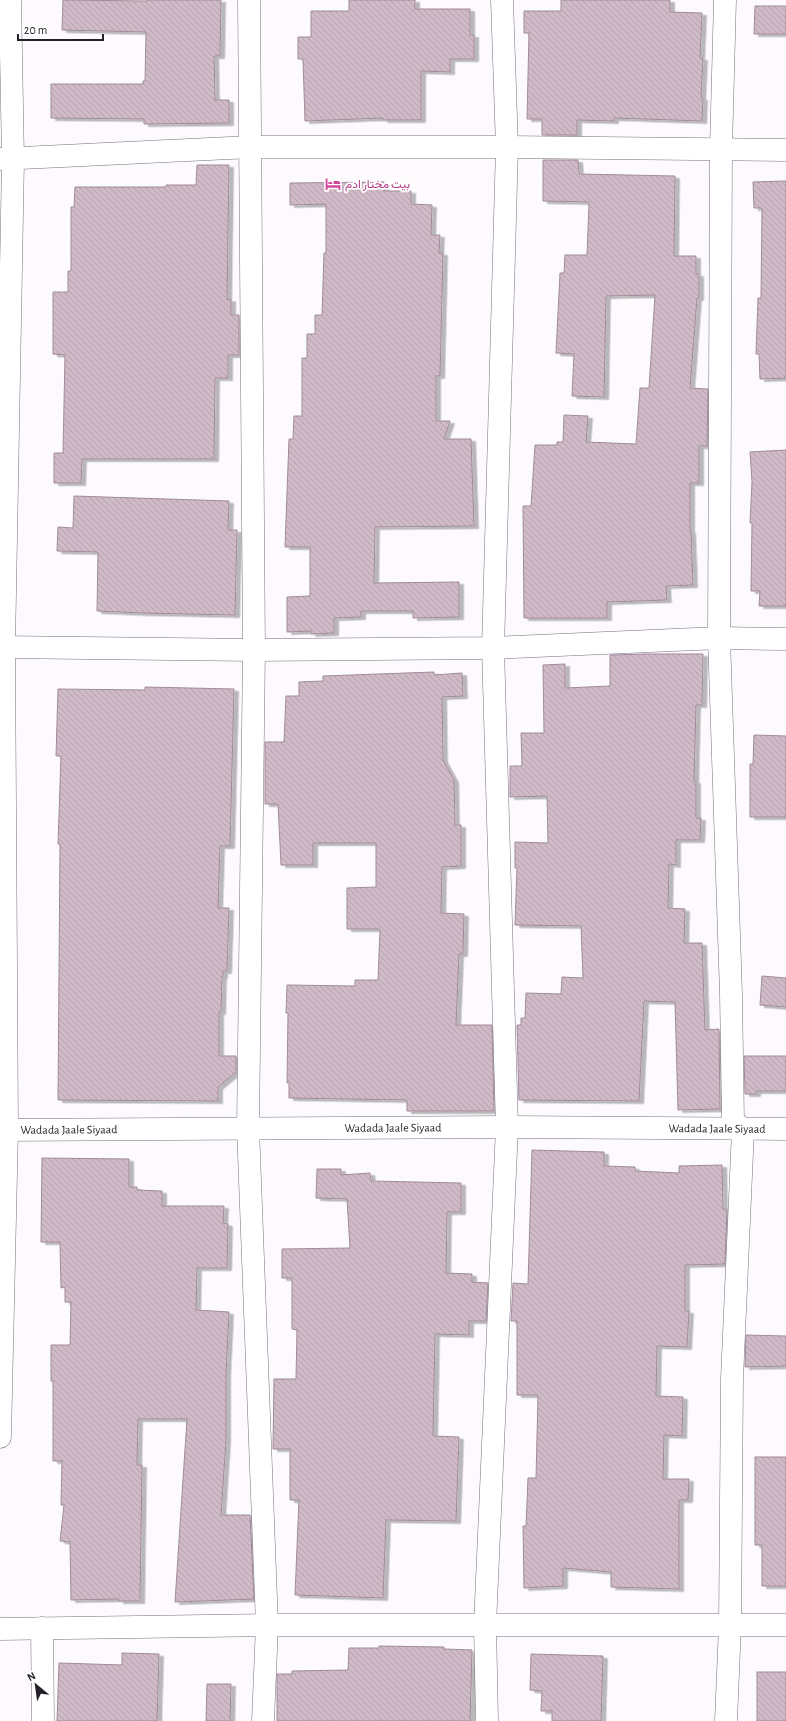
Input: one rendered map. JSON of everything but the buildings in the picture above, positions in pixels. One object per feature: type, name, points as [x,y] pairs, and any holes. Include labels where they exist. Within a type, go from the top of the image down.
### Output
[{"type":"street","points":[[0,1437],[4,1130],[2,647],[6,159],[10,0]]},
{"type":"street","points":[[249,0],[254,650],[248,1128],[267,1625],[263,1721]]},
{"type":"street","points":[[487,1721],[485,1625],[507,1127],[493,648],[507,146],[502,0]]},
{"type":"street","points":[[725,0],[721,148],[719,638],[731,994],[733,1120],[743,1130],[732,1380],[730,1625],[726,1721]]},
{"type":"street","points":[[6,159],[251,147],[507,146],[786,150]]},
{"type":"street","points":[[2,647],[254,650],[493,648],[719,638],[786,638]]},
{"type":"street","name":"Wadada Jaale Siyaad","points":[[4,1130],[507,1127],[743,1130],[786,1129]]},
{"type":"street","points":[[0,1629],[267,1625],[786,1625]]},
{"type":"street","points":[[42,1628],[43,1721]]},
{"type":"place","name":"بيت مختار ادم","points":[[333,184]]}]
